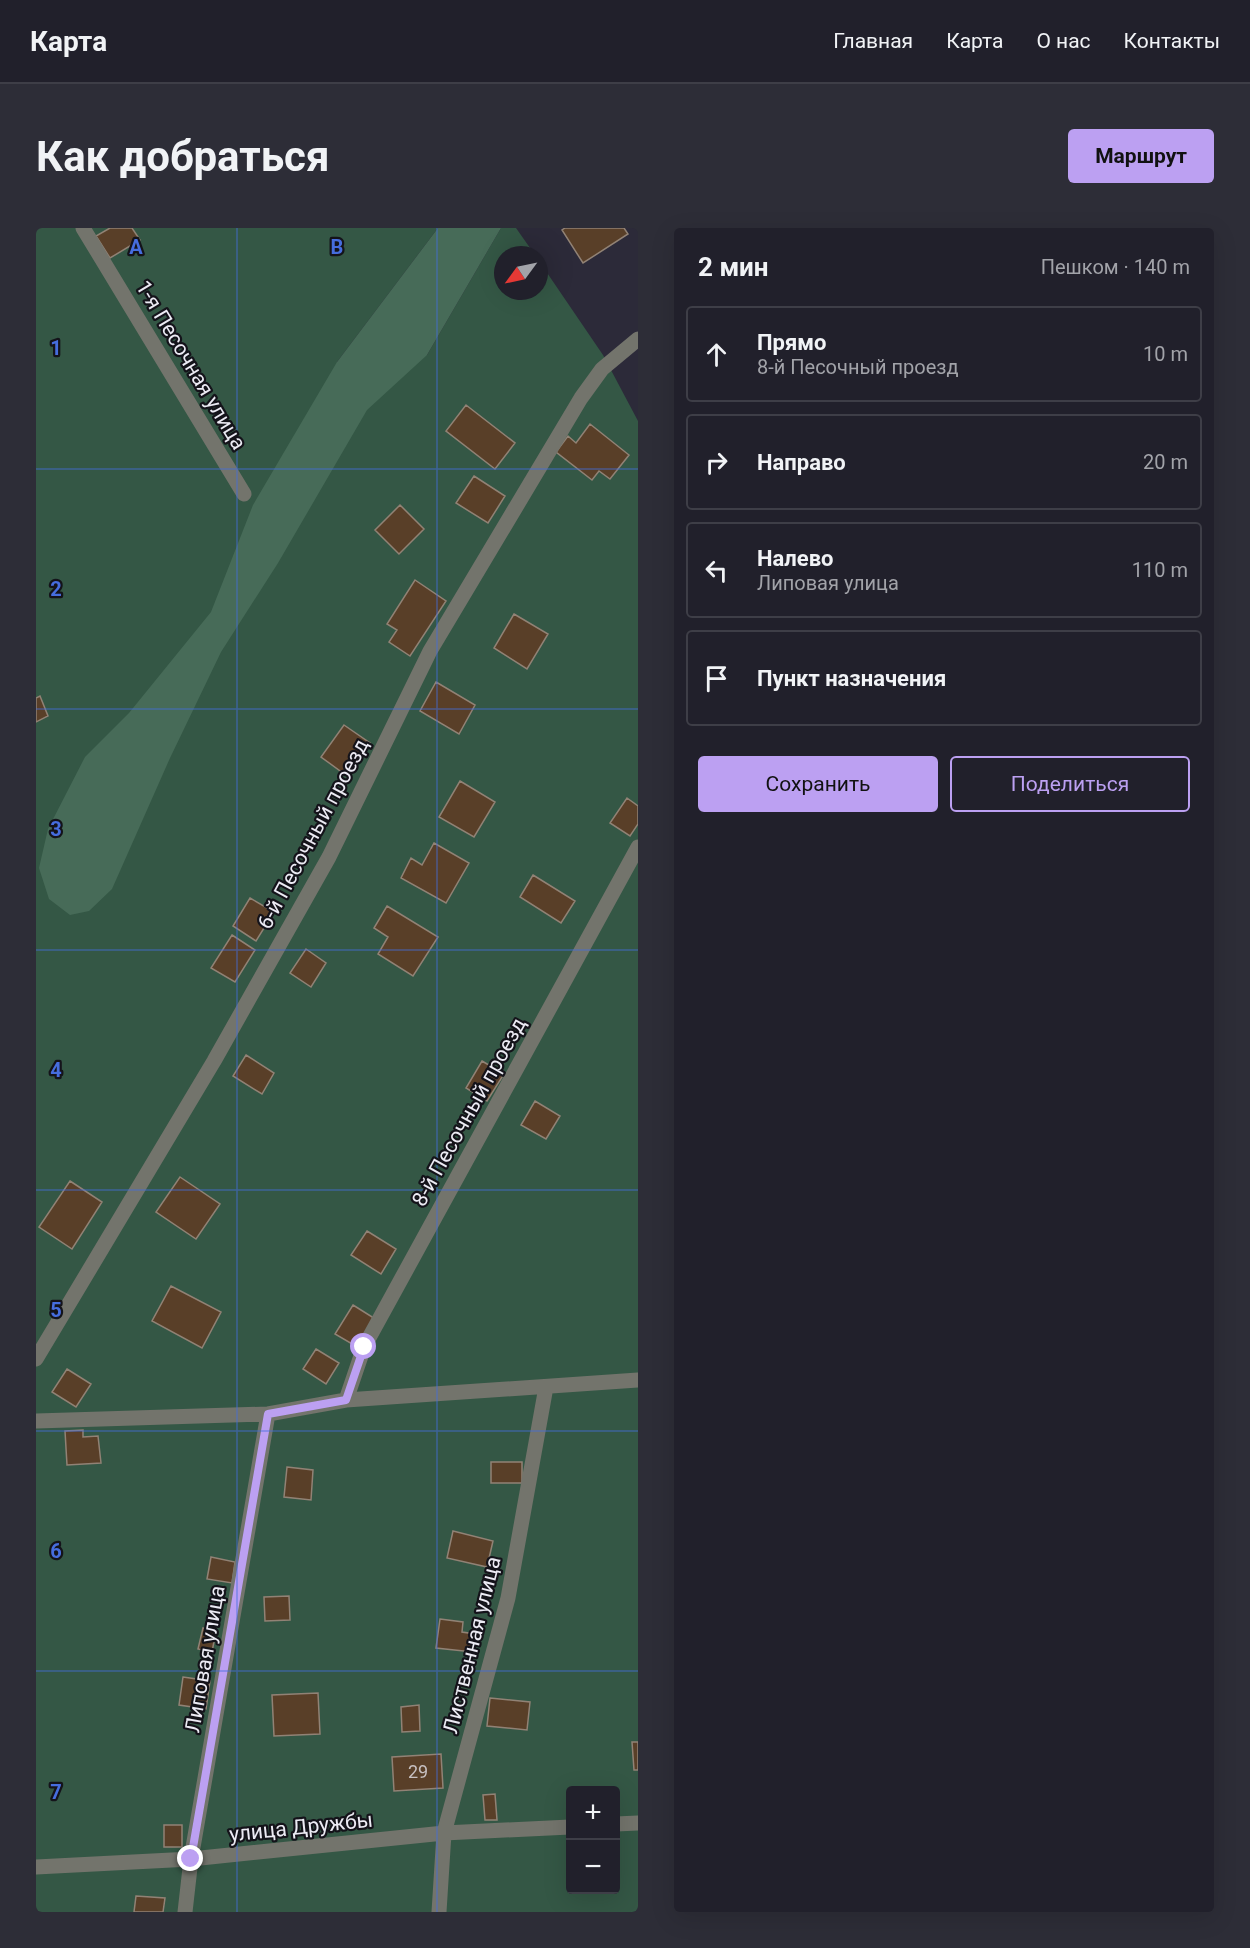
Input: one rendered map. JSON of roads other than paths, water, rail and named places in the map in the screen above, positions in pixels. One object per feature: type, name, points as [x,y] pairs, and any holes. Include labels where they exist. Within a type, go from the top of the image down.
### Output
[{"type":"lane","name":"1-я Песочная улица","points":[[83,228],[244,494]]},
{"type":"lane","name":"6-й Песочный проезд","points":[[36,1359],[214,1061],[329,857],[430,651],[581,399],[602,369],[638,339]]},
{"type":"lane","name":"8-й Песочный проезд","points":[[346,1400],[364,1347],[638,848]]},
{"type":"lane","points":[[36,1421],[268,1414],[346,1400],[638,1380]]},
{"type":"lane","name":"Лиственная улица","points":[[439,1912],[444,1833],[508,1598],[546,1387]]},
{"type":"lane","name":"Липовая улица","points":[[185,1912],[191,1859],[268,1414]]},
{"type":"lane","points":[[620,1824],[638,1823]]},
{"type":"lane","name":"улица Дружбы","points":[[36,1867],[191,1859],[444,1833],[566,1827]]}]
